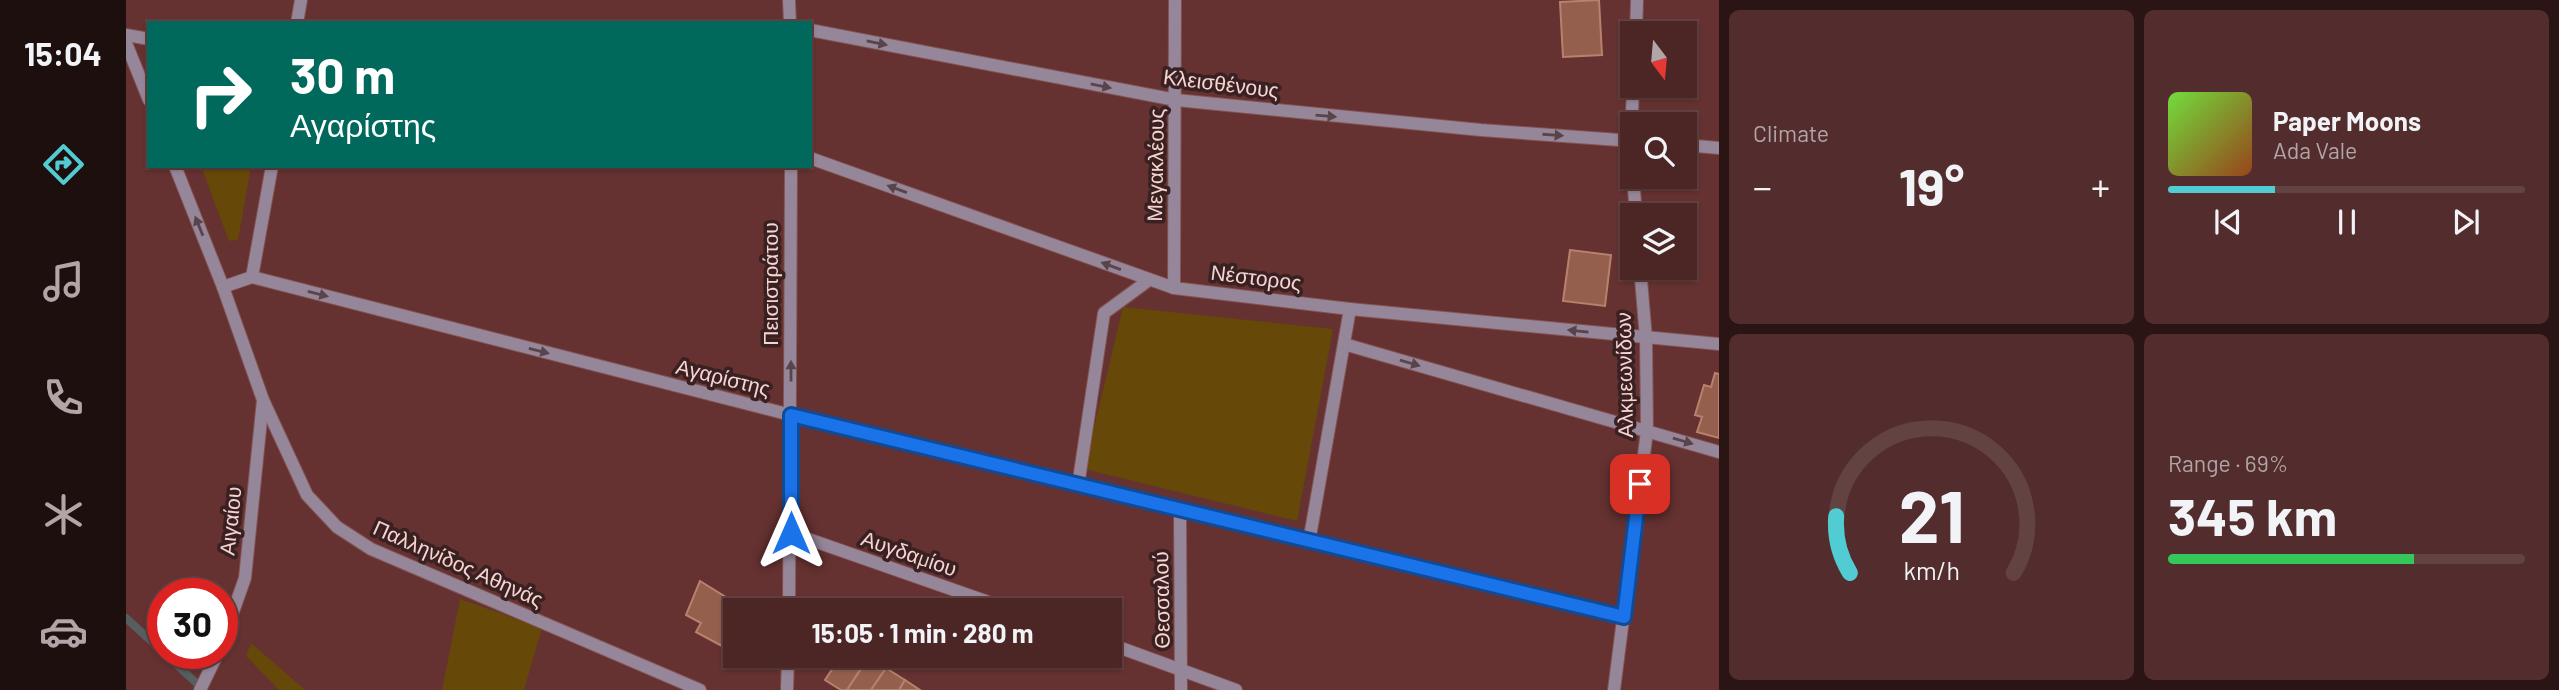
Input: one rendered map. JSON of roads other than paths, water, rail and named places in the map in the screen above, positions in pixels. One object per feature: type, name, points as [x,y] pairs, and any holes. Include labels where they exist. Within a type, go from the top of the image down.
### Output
[{"type":"street","points":[[297,21],[301,0]]},
{"type":"street","points":[[789,0],[790,21]]},
{"type":"street","name":"Μεγακλέους","points":[[1174,288],[1175,0]]},
{"type":"street","points":[[1636,21],[1637,0]]},
{"type":"street","name":"Κλεισθένους","points":[[812,30],[1176,100],[1440,126],[1620,140]]},
{"type":"street","points":[[126,35],[147,39]]},
{"type":"street","points":[[126,43],[147,95]]},
{"type":"street","points":[[1697,146],[1719,148]]},
{"type":"street","name":"Νέστορος","points":[[812,159],[1174,288],[1350,309],[1719,344]]},
{"type":"street","name":"Παλληνίδος Αθηνάς","points":[[176,168],[223,286],[263,400],[307,495],[337,527],[371,549],[700,690]]},
{"type":"street","points":[[223,286],[252,277],[272,168]]},
{"type":"street","name":"Πεισιστράτου","points":[[789,598],[791,168]]},
{"type":"street","name":"Αγαρίστης","points":[[252,277],[791,415],[1624,617]]},
{"type":"street","points":[[1078,485],[1104,313],[1149,280]]},
{"type":"street","name":"Αλκμεωνίδων","points":[[1614,690],[1647,431],[1646,338],[1641,280]]},
{"type":"street","points":[[1310,542],[1350,309]]},
{"type":"street","points":[[1344,344],[1719,452]]},
{"type":"street","name":"Αιγαίου","points":[[238,599],[245,578],[263,400]]},
{"type":"street","name":"Θεσσαλού","points":[[1180,510],[1181,690]]},
{"type":"street","name":"Αυγδαμίου","points":[[791,533],[977,598]]},
{"type":"street","points":[[1122,648],[1237,690]]},
{"type":"street","points":[[787,690],[788,668]]},
{"type":"street","points":[[200,690],[210,669]]},
{"type":"waterway","points":[[126,618],[147,637]]},
{"type":"waterway","points":[[181,669],[204,690]]}]
